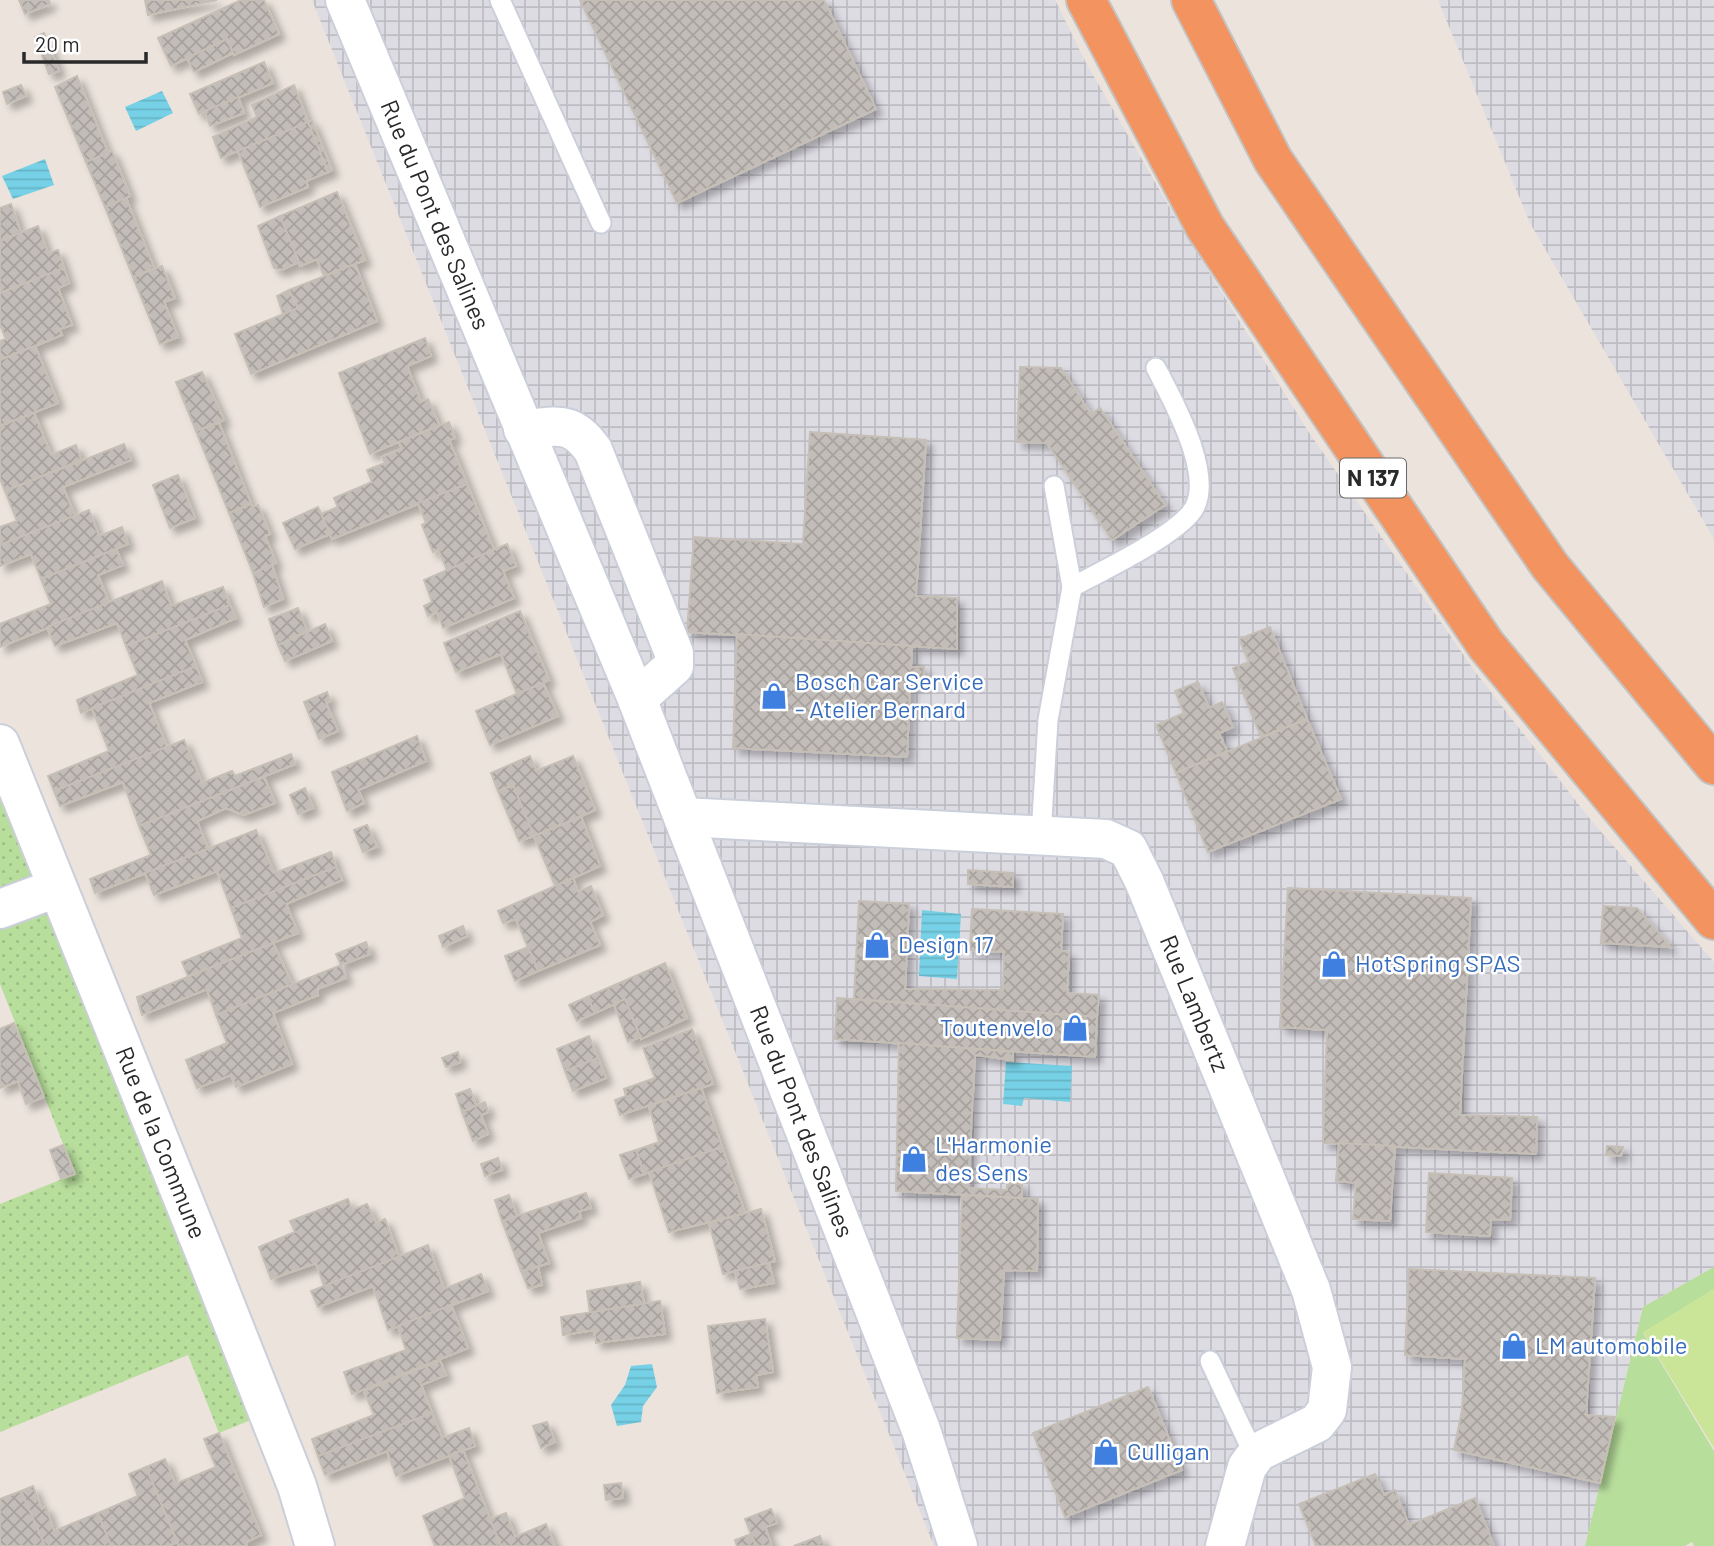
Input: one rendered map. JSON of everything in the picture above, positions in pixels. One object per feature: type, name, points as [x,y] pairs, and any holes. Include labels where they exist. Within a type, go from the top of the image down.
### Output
[{"type":"highway","name":"N 137","points":[[1086,0],[1205,227],[1486,645],[1714,920]]},
{"type":"highway","points":[[1191,0],[1273,160],[1550,566],[1714,765]]},
{"type":"street","name":"Rue du Pont des Salines","points":[[345,0],[637,699],[921,1430],[958,1546]]},
{"type":"street","points":[[523,429],[565,427],[580,432],[593,450],[674,653],[674,666],[637,699]]},
{"type":"street","name":"Rue de la Commune","points":[[0,744],[214,1273],[297,1486],[315,1546]]},
{"type":"street","name":"Rue Lambertz","points":[[683,817],[1106,839],[1128,849],[1144,881],[1311,1290],[1332,1367],[1327,1410],[1317,1423],[1258,1452],[1255,1457]]},
{"type":"street","points":[[0,909],[56,888]]},
{"type":"street","points":[[1225,1546],[1247,1467],[1255,1457]]},
{"type":"lane","points":[[500,0],[601,223]]},
{"type":"lane","points":[[1072,587],[1126,559],[1192,512],[1198,490],[1194,454],[1181,416],[1156,368]]},
{"type":"lane","points":[[1041,835],[1048,720],[1072,587],[1054,486]]},
{"type":"lane","points":[[1210,1361],[1255,1457]]},
{"type":"shaded area","points":[[312,0],[1055,0],[1086,63],[1181,227],[1308,431],[1476,673],[1590,819],[1714,962],[1714,1267],[1643,1307],[1585,1546],[934,1546]]},
{"type":"shaded area","points":[[1438,0],[1714,0],[1714,539],[1530,223]]},
{"type":"green space","points":[[0,744],[268,1413],[219,1433],[188,1355],[0,1432],[0,1204],[75,1174],[0,984]]},
{"type":"green space","points":[[1714,1267],[1714,1289],[1643,1333],[1714,1451],[1714,1546],[1694,1546],[1692,1542],[1685,1546],[1585,1546],[1643,1307]]},
{"type":"green space","points":[[1714,1289],[1714,1448],[1643,1332]]},
{"type":"water","points":[[162,91],[173,113],[136,131],[125,107]]},
{"type":"water","points":[[45,159],[54,185],[13,199],[2,176]]},
{"type":"water","points":[[922,910],[961,914],[957,979],[919,976]]},
{"type":"water","points":[[1006,1062],[1072,1066],[1070,1102],[1024,1098],[1022,1106],[1003,1104]]},
{"type":"water","points":[[652,1364],[657,1387],[643,1406],[641,1422],[617,1426],[611,1405],[625,1385],[631,1366]]},
{"type":"building","points":[[19,0],[49,0],[50,4],[25,14]]},
{"type":"building","points":[[145,0],[217,0],[148,15]]},
{"type":"building","points":[[241,0],[264,0],[279,34],[234,55],[227,39],[171,66],[158,38]]},
{"type":"building","points":[[580,0],[824,0],[876,109],[677,203]]},
{"type":"building","points":[[44,33],[59,71],[49,74],[35,37]]},
{"type":"building","points":[[227,39],[233,53],[194,72],[187,58]]},
{"type":"building","points":[[264,62],[273,83],[199,114],[190,94]]},
{"type":"building","points":[[77,76],[108,153],[86,162],[55,87]]},
{"type":"building","points":[[21,85],[26,96],[7,104],[3,92]]},
{"type":"building","points":[[294,85],[308,122],[221,158],[213,137],[257,117],[252,105]]},
{"type":"building","points":[[238,97],[244,113],[210,126],[205,111]]},
{"type":"building","points":[[312,121],[332,170],[328,172],[308,122]]},
{"type":"building","points":[[308,122],[328,172],[306,181],[308,187],[260,207],[238,151]]},
{"type":"building","points":[[112,151],[130,196],[105,207],[86,162]]},
{"type":"building","points":[[337,192],[365,260],[324,276],[317,259],[300,266],[280,216]]},
{"type":"building","points":[[126,198],[154,268],[133,277],[105,207]]},
{"type":"building","points":[[11,204],[21,233],[0,241],[0,208]]},
{"type":"building","points":[[280,216],[299,262],[281,270],[274,268],[258,226]]},
{"type":"building","points":[[38,226],[48,253],[58,250],[64,268],[0,293],[0,241]]},
{"type":"building","points":[[355,264],[377,321],[251,374],[235,334],[298,308],[289,290]]},
{"type":"building","points":[[162,266],[175,298],[164,302],[178,337],[160,344],[133,277]]},
{"type":"building","points":[[64,268],[69,283],[58,288],[72,325],[59,329],[62,335],[0,360],[0,341],[6,339],[0,325],[0,293]]},
{"type":"building","points":[[289,290],[298,308],[283,314],[277,296]]},
{"type":"building","points":[[425,338],[431,356],[407,366],[421,402],[428,399],[439,425],[370,454],[339,373]]},
{"type":"building","points":[[35,346],[58,403],[0,426],[0,360]]},
{"type":"building","points":[[1020,367],[1061,368],[1091,414],[1100,408],[1165,505],[1112,540],[1047,443],[1017,442]]},
{"type":"building","points":[[202,372],[224,420],[196,431],[176,382]]},
{"type":"building","points":[[34,413],[51,455],[76,445],[81,460],[5,491],[0,479],[0,426]]},
{"type":"building","points":[[449,422],[455,438],[449,440],[467,484],[332,539],[321,514],[338,507],[334,498],[372,482],[367,470],[385,463],[382,457],[402,449],[399,442]]},
{"type":"building","points":[[219,423],[251,504],[229,513],[196,431]]},
{"type":"building","points":[[810,432],[926,440],[916,596],[957,598],[957,649],[687,632],[694,537],[803,544]]},
{"type":"building","points":[[124,444],[131,460],[63,487],[75,516],[0,545],[0,527],[17,521],[5,491]]},
{"type":"building","points":[[178,475],[195,518],[170,528],[153,485]]},
{"type":"building","points":[[467,484],[494,550],[447,570],[438,549],[433,552],[422,525],[426,523],[418,503]]},
{"type":"building","points":[[251,504],[252,507],[258,505],[270,534],[265,536],[276,563],[253,573],[229,513]]},
{"type":"building","points":[[318,507],[330,534],[295,549],[283,523]]},
{"type":"building","points":[[89,510],[99,536],[122,527],[128,544],[41,579],[31,554],[0,566],[0,545]]},
{"type":"building","points":[[507,544],[516,566],[503,571],[514,598],[443,628],[437,612],[428,616],[424,606],[432,602],[424,580]]},
{"type":"building","points":[[116,549],[123,565],[98,575],[109,603],[0,647],[0,624],[51,604],[41,579]]},
{"type":"building","points":[[272,565],[283,599],[264,607],[253,573]]},
{"type":"building","points":[[162,581],[171,606],[223,587],[230,605],[126,646],[117,623],[55,646],[47,627]]},
{"type":"building","points":[[230,605],[236,618],[185,640],[196,666],[81,713],[77,700],[138,675],[126,646]]},
{"type":"building","points":[[298,608],[307,631],[278,645],[269,619]]},
{"type":"building","points":[[520,611],[549,680],[517,694],[501,654],[456,672],[444,643]]},
{"type":"building","points":[[325,624],[332,641],[285,661],[278,645]]},
{"type":"building","points":[[1270,627],[1307,719],[1261,737],[1233,668],[1249,662],[1239,639]]},
{"type":"building","points":[[737,634],[912,646],[911,667],[924,667],[923,683],[910,682],[907,757],[733,748]]},
{"type":"building","points":[[196,666],[202,682],[149,703],[167,747],[54,791],[48,776],[109,751],[92,708]]},
{"type":"building","points":[[1198,682],[1209,708],[1222,702],[1233,727],[1219,733],[1227,751],[1176,773],[1156,725],[1184,713],[1175,691]]},
{"type":"building","points":[[543,683],[558,716],[490,745],[476,711]]},
{"type":"building","points":[[327,692],[330,701],[326,703],[338,731],[319,739],[304,702]]},
{"type":"building","points":[[1307,719],[1341,799],[1208,852],[1176,773]]},
{"type":"building","points":[[417,736],[426,761],[358,790],[364,803],[347,811],[332,772]]},
{"type":"building","points":[[184,740],[202,783],[232,771],[235,776],[291,754],[295,764],[139,826],[123,782],[60,806],[54,791]]},
{"type":"building","points":[[530,756],[536,771],[573,756],[595,810],[534,836],[513,785],[498,791],[491,773]]},
{"type":"building","points":[[264,777],[275,803],[244,815],[226,808],[197,821],[208,849],[95,893],[90,879],[151,855],[139,826]]},
{"type":"building","points":[[513,785],[534,836],[519,841],[498,791]]},
{"type":"building","points":[[305,788],[313,808],[298,814],[290,795]]},
{"type":"building","points":[[581,817],[600,866],[555,886],[534,836]]},
{"type":"building","points":[[367,825],[377,847],[363,852],[354,830]]},
{"type":"building","points":[[256,830],[274,873],[331,852],[336,867],[231,908],[217,871],[154,895],[145,873]]},
{"type":"building","points":[[336,867],[342,880],[286,904],[298,933],[188,976],[182,962],[242,938],[231,908]]},
{"type":"building","points":[[968,870],[1013,873],[1013,887],[968,884]]},
{"type":"building","points":[[573,878],[578,892],[591,886],[603,915],[590,922],[600,945],[538,971],[516,919],[503,923],[498,911]]},
{"type":"building","points":[[1288,888],[1471,898],[1460,1115],[1537,1117],[1536,1154],[1323,1143],[1327,1030],[1280,1027]]},
{"type":"building","points":[[859,901],[909,904],[905,989],[1003,990],[1004,952],[970,950],[972,909],[1063,914],[1061,951],[1069,952],[1067,993],[1099,995],[1097,1017],[854,999]]},
{"type":"building","points":[[1603,906],[1637,908],[1671,947],[1601,943]]},
{"type":"building","points":[[463,926],[467,936],[443,947],[439,936]]},
{"type":"building","points":[[366,942],[370,954],[341,965],[336,954]]},
{"type":"building","points":[[273,943],[292,984],[216,1015],[207,989],[142,1015],[137,997]]},
{"type":"building","points":[[528,947],[538,971],[515,981],[505,956]]},
{"type":"building","points":[[665,963],[687,1018],[641,1039],[625,999],[595,1013],[587,997]]},
{"type":"building","points":[[341,965],[346,978],[317,989],[318,995],[273,1013],[292,1064],[236,1087],[231,1075],[197,1088],[186,1060],[227,1043],[216,1015]]},
{"type":"building","points":[[587,997],[595,1013],[577,1021],[569,1005]]},
{"type":"building","points":[[837,998],[1097,1017],[1095,1057],[835,1039]]},
{"type":"building","points":[[625,999],[640,1037],[628,1042],[614,1004]]},
{"type":"building","points":[[14,1023],[44,1097],[26,1104],[18,1081],[0,1088],[0,1029]]},
{"type":"building","points":[[692,1029],[713,1084],[620,1115],[615,1100],[626,1096],[624,1089],[655,1078],[643,1048]]},
{"type":"building","points":[[589,1036],[598,1058],[565,1071],[557,1049]]},
{"type":"building","points":[[899,1043],[1013,1052],[1013,1060],[975,1055],[968,1188],[1007,1190],[1007,1183],[1022,1184],[1022,1198],[896,1191]]},
{"type":"building","points":[[458,1052],[460,1062],[446,1067],[442,1058]]},
{"type":"building","points":[[598,1058],[606,1078],[573,1091],[565,1071]]},
{"type":"building","points":[[701,1088],[722,1147],[644,1174],[636,1150],[659,1142],[649,1106]]},
{"type":"building","points":[[470,1089],[476,1106],[462,1112],[456,1094]]},
{"type":"building","points":[[485,1102],[488,1112],[481,1115],[488,1134],[473,1141],[462,1112]]},
{"type":"building","points":[[1339,1143],[1395,1146],[1390,1221],[1353,1219],[1356,1183],[1336,1181]]},
{"type":"building","points":[[63,1145],[75,1174],[61,1179],[50,1150]]},
{"type":"building","points":[[1607,1146],[1623,1147],[1621,1156],[1606,1155]]},
{"type":"building","points":[[722,1147],[745,1213],[669,1232],[649,1172]]},
{"type":"building","points":[[636,1150],[644,1174],[629,1179],[620,1155]]},
{"type":"building","points":[[498,1158],[502,1170],[485,1176],[481,1164]]},
{"type":"building","points":[[1429,1173],[1512,1178],[1510,1220],[1491,1219],[1490,1236],[1426,1232]]},
{"type":"building","points":[[586,1193],[591,1208],[579,1211],[581,1218],[538,1233],[549,1263],[521,1271],[502,1221]]},
{"type":"building","points":[[509,1195],[517,1216],[502,1221],[495,1200]]},
{"type":"building","points":[[962,1195],[1038,1199],[1037,1271],[1004,1270],[1000,1340],[957,1338]]},
{"type":"building","points":[[348,1199],[352,1210],[367,1204],[376,1223],[385,1219],[399,1257],[324,1286],[316,1263],[271,1279],[259,1247],[295,1232],[290,1221]]},
{"type":"building","points":[[761,1209],[775,1261],[723,1274],[709,1223]]},
{"type":"building","points":[[428,1245],[444,1289],[481,1274],[488,1291],[388,1330],[373,1286],[318,1307],[311,1291]]},
{"type":"building","points":[[769,1263],[774,1283],[740,1289],[735,1271]]},
{"type":"building","points":[[538,1267],[542,1285],[528,1288],[521,1271]]},
{"type":"building","points":[[1409,1269],[1595,1278],[1586,1415],[1615,1417],[1600,1483],[1454,1450],[1462,1410],[1465,1359],[1405,1355]]},
{"type":"building","points":[[640,1282],[644,1304],[590,1313],[587,1291]]},
{"type":"building","points":[[660,1301],[665,1334],[596,1343],[594,1330],[563,1335],[561,1317]]},
{"type":"building","points":[[451,1305],[468,1348],[352,1394],[344,1372],[406,1350],[398,1326]]},
{"type":"building","points":[[765,1319],[773,1372],[756,1375],[758,1387],[717,1393],[708,1326]]},
{"type":"building","points":[[440,1361],[446,1375],[421,1385],[432,1413],[318,1456],[312,1439],[374,1415],[364,1391]]},
{"type":"building","points":[[1148,1387],[1182,1470],[1065,1517],[1033,1433]]},
{"type":"building","points":[[432,1413],[442,1438],[469,1428],[475,1446],[396,1476],[387,1451],[325,1475],[318,1456]]},
{"type":"building","points":[[547,1422],[555,1442],[541,1448],[533,1426]]},
{"type":"building","points":[[219,1433],[261,1535],[246,1542],[247,1546],[179,1546],[146,1467],[165,1459],[175,1484],[216,1467],[204,1439]]},
{"type":"building","points":[[463,1450],[501,1546],[435,1546],[423,1516],[465,1498],[449,1455]]},
{"type":"building","points":[[146,1467],[177,1542],[168,1546],[111,1546],[98,1513],[138,1496],[129,1474]]},
{"type":"building","points":[[1375,1474],[1384,1495],[1395,1490],[1409,1525],[1475,1498],[1494,1546],[1316,1546],[1299,1504]]},
{"type":"building","points":[[621,1483],[623,1498],[606,1500],[604,1485]]},
{"type":"building","points":[[33,1486],[42,1509],[46,1507],[54,1531],[98,1513],[111,1546],[45,1546],[21,1491]]},
{"type":"building","points":[[21,1491],[45,1546],[0,1546],[0,1499]]},
{"type":"building","points":[[771,1509],[777,1523],[765,1527],[772,1546],[756,1546],[745,1519]]},
{"type":"building","points":[[506,1513],[515,1537],[546,1524],[555,1546],[501,1546],[490,1519]]},
{"type":"building","points":[[751,1534],[756,1546],[737,1546],[735,1540]]},
{"type":"building","points":[[820,1536],[824,1546],[794,1546]]},
{"type":"place","name":"Bosch Car Service - Atelier Bernard","points":[[774,696]]},
{"type":"place","name":"Design 17","points":[[877,945]]},
{"type":"place","name":"HotSpring SPAS","points":[[1334,964]]},
{"type":"place","name":"Toutenvelo","points":[[1075,1028]]},
{"type":"place","name":"L'Harmonie des Sens","points":[[914,1159]]},
{"type":"place","name":"LM automobile","points":[[1514,1346]]},
{"type":"place","name":"Culligan","points":[[1106,1452]]}]
